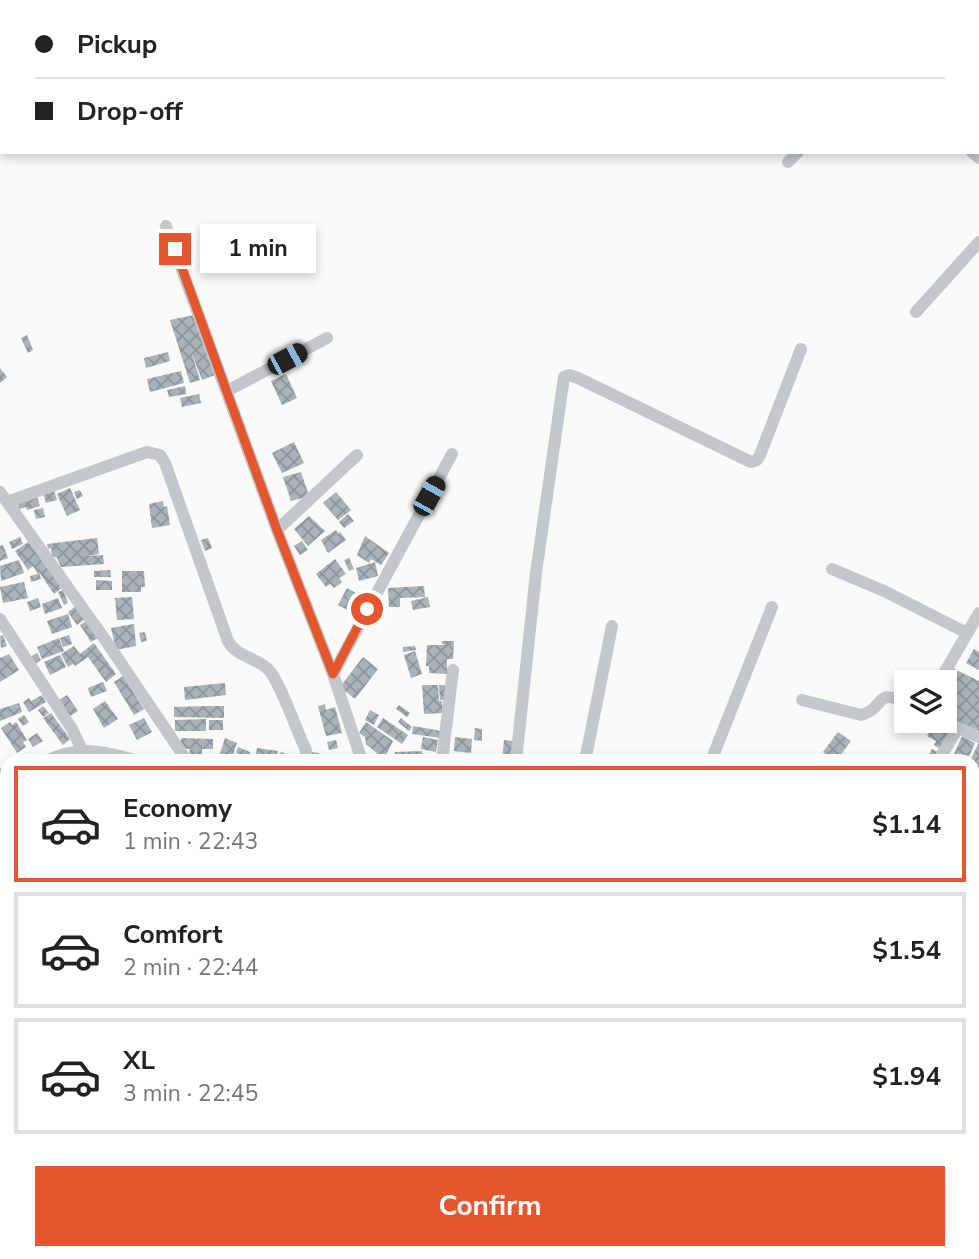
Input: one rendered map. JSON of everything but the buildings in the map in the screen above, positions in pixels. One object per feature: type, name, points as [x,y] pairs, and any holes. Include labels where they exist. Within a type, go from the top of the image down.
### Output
[{"type":"street","points":[[788,162],[796,154]]},
{"type":"street","points":[[166,226],[277,530],[333,674],[360,754]]},
{"type":"street","points":[[916,312],[979,242]]},
{"type":"street","points":[[227,391],[327,338]]},
{"type":"street","points":[[517,754],[536,573],[564,377],[569,375],[578,378],[751,462],[757,460],[760,455],[801,349]]},
{"type":"street","points":[[182,754],[3,497],[147,452],[160,454],[228,641],[238,653],[267,668],[273,675],[306,754]]},
{"type":"street","points":[[333,674],[452,454]]},
{"type":"street","points":[[277,530],[357,455]]},
{"type":"street","points":[[832,569],[967,632]]},
{"type":"street","points":[[715,754],[772,607]]},
{"type":"street","points":[[946,670],[979,613]]},
{"type":"street","points":[[0,619],[72,729],[82,750]]},
{"type":"street","points":[[586,754],[612,626]]},
{"type":"street","points":[[443,754],[453,670]]},
{"type":"street","points":[[802,700],[861,715],[869,712],[884,697],[894,698]]},
{"type":"street","points":[[957,728],[979,737]]},
{"type":"street","points":[[942,754],[954,733]]},
{"type":"street","points":[[62,754],[82,750],[109,754]]},
{"type":"route","points":[[175,249],[277,530],[333,674],[367,609]]}]
